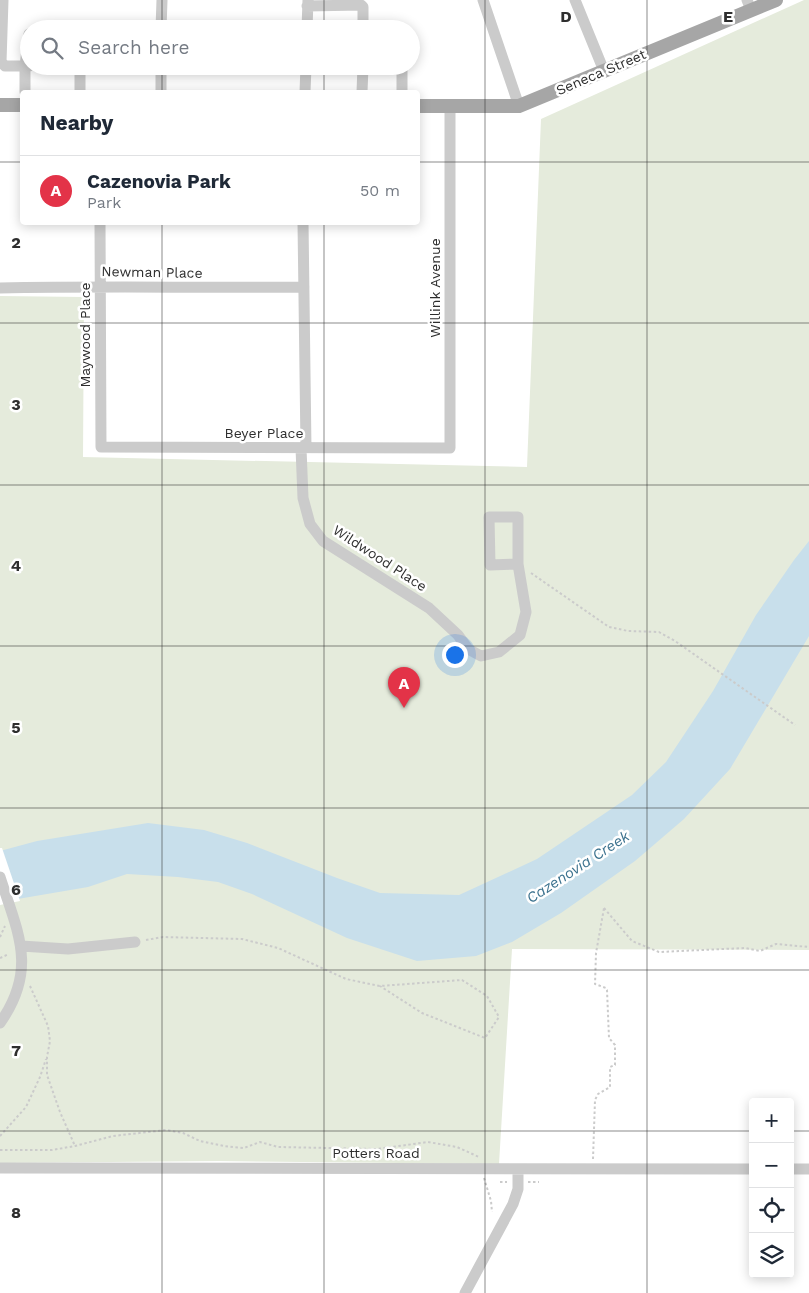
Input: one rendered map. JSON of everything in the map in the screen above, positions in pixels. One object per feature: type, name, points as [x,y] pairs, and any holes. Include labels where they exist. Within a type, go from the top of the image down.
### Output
[{"type":"main road","name":"Seneca Street","points":[[420,106],[519,106],[604,71],[749,5],[775,0]]},
{"type":"main road","points":[[0,105],[20,105]]},
{"type":"street","points":[[3,0],[1,62],[5,66],[20,66]]},
{"type":"street","points":[[161,20],[162,0]]},
{"type":"street","points":[[483,0],[519,106]]},
{"type":"street","points":[[575,0],[604,71]]},
{"type":"street","points":[[307,20],[308,3],[361,5],[363,7],[363,20]]},
{"type":"street","points":[[25,90],[26,75]]},
{"type":"street","points":[[80,75],[80,90]]},
{"type":"street","points":[[161,75],[161,90]]},
{"type":"street","points":[[305,90],[306,75]]},
{"type":"street","points":[[362,90],[363,75]]},
{"type":"street","points":[[402,75],[402,90]]},
{"type":"street","name":"Willink Avenue","points":[[428,448],[450,448],[450,106]]},
{"type":"street","name":"Maywood Place","points":[[100,225],[100,447]]},
{"type":"street","name":"Wildwood Place","points":[[303,225],[303,498],[310,524],[323,541],[429,608],[458,635],[468,649],[482,656],[499,652],[520,635],[526,612],[518,564]]},
{"type":"street","name":"Newman Place","points":[[0,288],[99,286],[192,288],[304,287]]},
{"type":"street","name":"Beyer Place","points":[[100,447],[428,448]]},
{"type":"street","points":[[489,517],[518,517],[518,564],[490,565],[489,517]]},
{"type":"street","points":[[0,877],[21,946],[23,969],[19,988],[9,1010],[0,1023]]},
{"type":"street","points":[[21,946],[68,949],[135,942]]},
{"type":"street","name":"Potters Road","points":[[0,1168],[749,1169]]},
{"type":"street","points":[[794,1169],[809,1169]]},
{"type":"street","points":[[465,1293],[513,1204],[518,1189],[518,1170]]},
{"type":"path","points":[[531,573],[609,627],[628,631],[659,632],[675,641],[795,726]]},
{"type":"path","points":[[593,1160],[595,1100],[598,1094],[610,1088],[610,1066],[614,1065],[615,1045],[609,1038],[607,990],[594,984],[596,953],[604,908],[632,941],[659,952],[744,948],[760,951],[776,944],[809,947]]},
{"type":"path","points":[[0,928],[5,926],[0,937]]},
{"type":"path","points":[[135,942],[163,937],[242,939],[278,948],[346,979],[380,986],[462,980],[487,996],[499,1017],[485,1038],[422,1013],[380,986]]},
{"type":"path","points":[[0,958],[8,955]]},
{"type":"path","points":[[0,1136],[26,1107],[40,1077],[50,1041],[48,1026],[28,981]]},
{"type":"path","points":[[47,1056],[47,1075],[75,1146]]},
{"type":"path","points":[[0,1150],[52,1150],[114,1136],[166,1130],[183,1133],[200,1141],[244,1148],[260,1142],[278,1147],[377,1149],[428,1142],[456,1147],[484,1160]]},
{"type":"path","points":[[484,1182],[491,1201],[492,1212]]},
{"type":"path","points":[[500,1182],[509,1182]]},
{"type":"path","points":[[527,1182],[538,1182]]},
{"type":"green space","points":[[804,0],[809,0],[809,950],[512,949],[499,1164],[219,1161],[0,1163],[0,296],[84,297],[83,457],[527,467],[541,119]]},
{"type":"water","name":"Cazenovia Creek","points":[[809,541],[809,636],[730,769],[684,819],[635,861],[561,913],[512,942],[476,956],[417,961],[347,938],[252,894],[218,882],[178,877],[127,874],[88,887],[0,902],[0,851],[37,841],[148,823],[204,830],[247,843],[380,893],[459,895],[537,859],[632,795],[666,762],[713,691],[756,615]]},
{"type":"pier","points":[[0,848],[2,848],[20,901],[0,905]]},
{"type":"place","name":"Cazenovia Park","points":[[404,708]]}]
